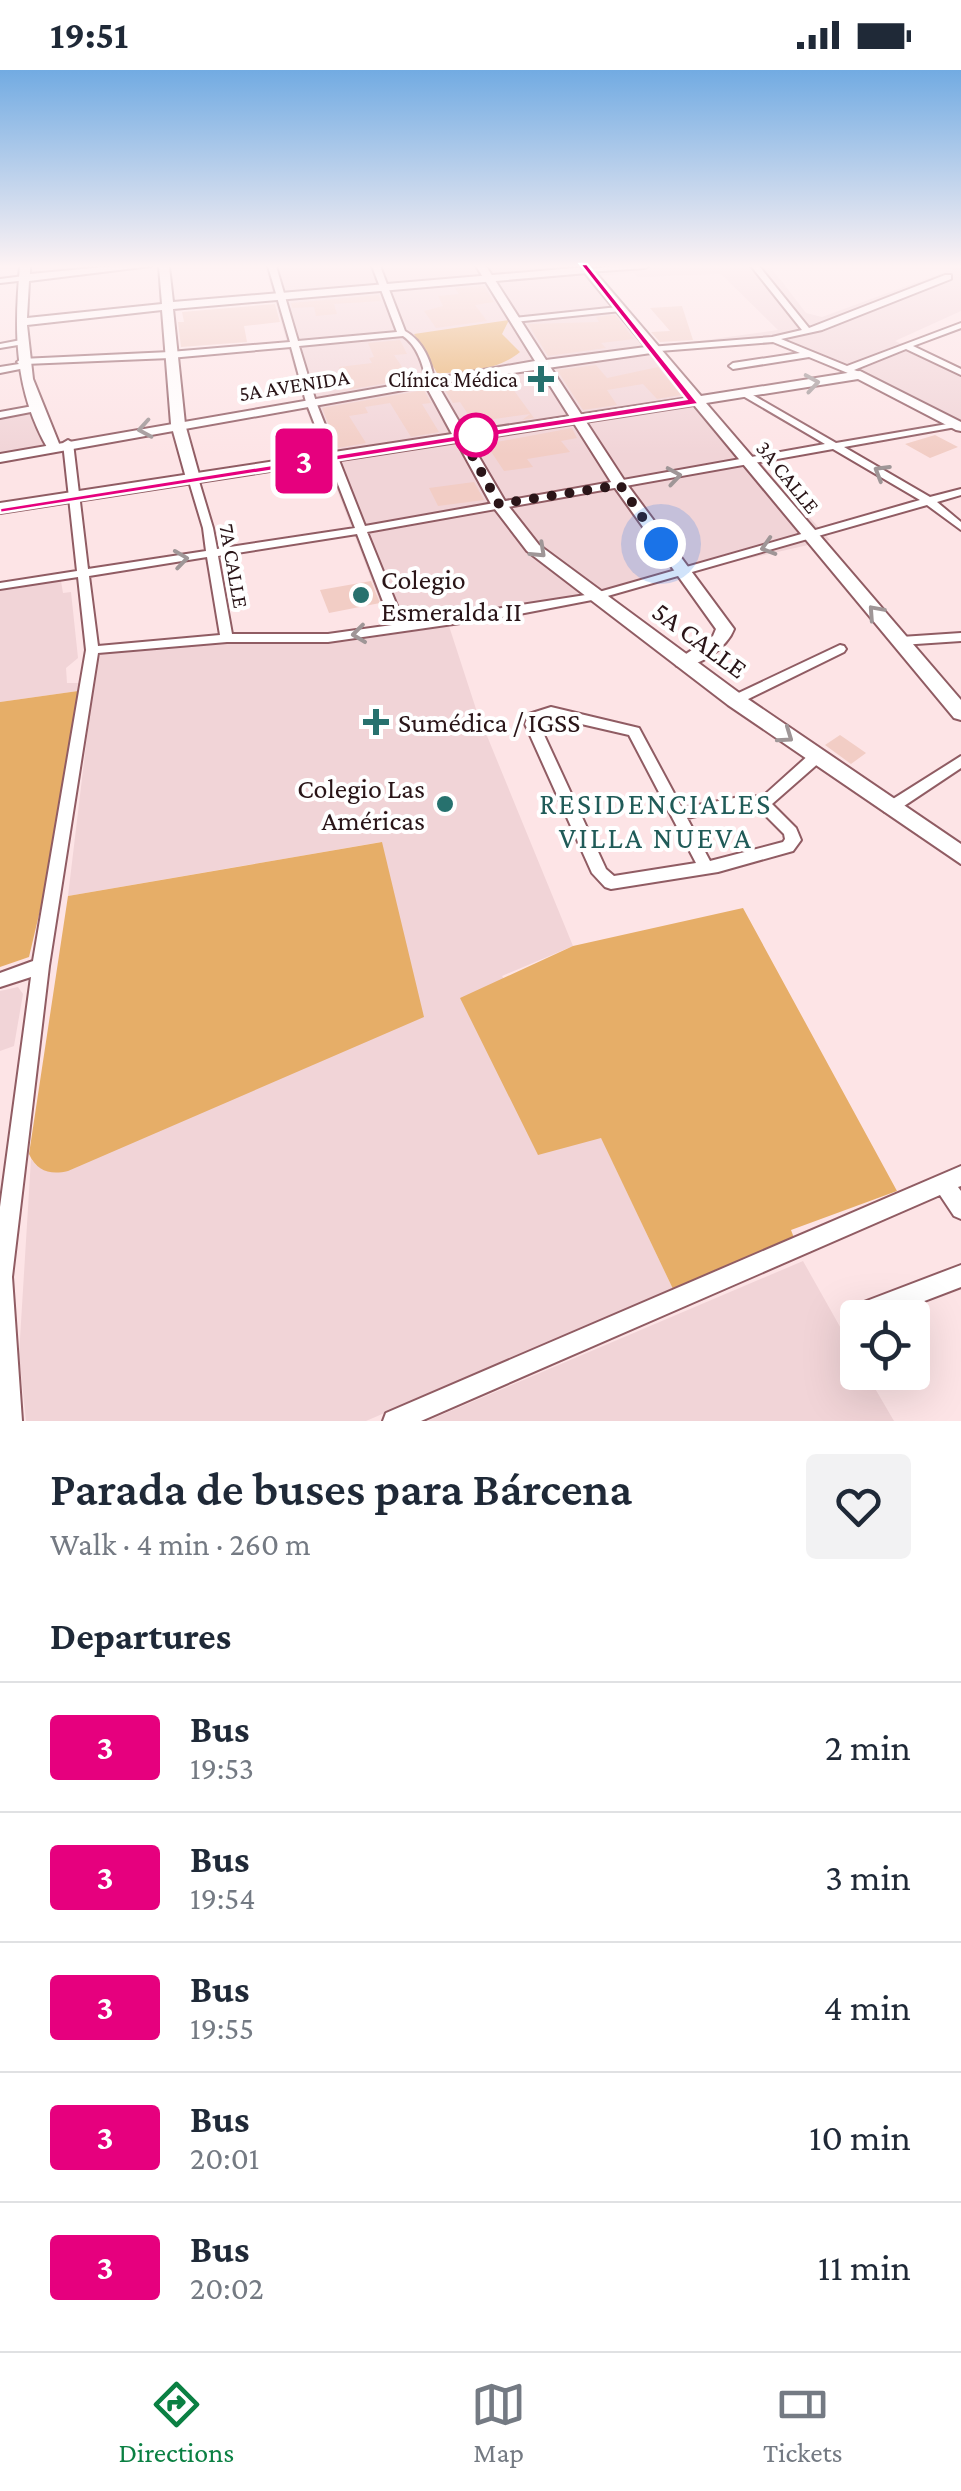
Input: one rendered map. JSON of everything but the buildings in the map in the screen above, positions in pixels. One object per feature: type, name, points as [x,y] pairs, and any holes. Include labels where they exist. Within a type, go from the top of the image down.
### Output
[{"type":"main road","points":[[18,329],[33,409],[60,444]]},
{"type":"main road","name":"7A CALLE","points":[[168,329],[178,424],[193,478]]},
{"type":"main road","points":[[520,329],[620,485],[726,631],[721,639],[683,662]]},
{"type":"main road","name":"3A CALLE","points":[[633,329],[961,713]]},
{"type":"main road","points":[[498,370],[520,359],[530,346]]},
{"type":"main road","name":"5A AVENIDA","points":[[0,458],[60,444],[498,370],[650,350]]},
{"type":"main road","points":[[0,508],[746,394],[854,372],[959,425]]},
{"type":"main road","name":"5A CALLE","points":[[430,382],[499,504],[533,548],[735,700],[961,855]]},
{"type":"street","points":[[288,329],[331,456],[400,629]]},
{"type":"street","name":"5A CALLE","points":[[400,329],[414,341],[430,382]]},
{"type":"street","name":"5A AVENIDA","points":[[650,350],[774,338],[811,329]]},
{"type":"street","points":[[854,372],[951,329]]},
{"type":"street","points":[[0,370],[22,364],[402,334]]},
{"type":"street","name":"5A AVENIDA","points":[[774,338],[854,372]]},
{"type":"street","points":[[0,346],[20,342]]},
{"type":"street","points":[[908,347],[961,372]]},
{"type":"street","points":[[733,366],[814,353]]},
{"type":"street","points":[[746,394],[930,501],[961,527]]},
{"type":"street","points":[[0,415],[33,409]]},
{"type":"street","points":[[0,586],[362,530],[959,425]]},
{"type":"street","points":[[10,1421],[1,1278],[41,966],[92,650],[77,496],[60,444]]},
{"type":"street","name":"7A CALLE","points":[[193,478],[227,638]]},
{"type":"street","points":[[92,650],[227,638],[328,638],[593,596],[961,492]]},
{"type":"street","points":[[901,641],[961,637]]},
{"type":"street","points":[[735,700],[840,649]]},
{"type":"street","points":[[679,814],[750,800],[763,804],[791,832],[791,844],[713,866],[611,884],[600,873],[532,724],[534,717],[551,712],[626,727],[637,734],[679,814],[713,866]]},
{"type":"street","points":[[763,804],[816,757]]},
{"type":"street","points":[[890,808],[961,760]]},
{"type":"street","points":[[0,980],[41,966]]},
{"type":"street","points":[[394,1421],[953,1180],[961,1209]]},
{"type":"street","points":[[898,1300],[961,1276]]},
{"type":"shaded area","points":[[283,329],[642,329],[656,347],[777,329],[921,329],[895,341],[961,372],[961,425],[856,369],[780,339],[658,349],[830,540],[587,595],[390,628],[306,409]]},
{"type":"shaded area","points":[[448,329],[504,329],[502,334],[520,352],[491,367],[437,373],[414,334]]},
{"type":"shaded area","points":[[30,411],[45,444],[0,454],[0,417]]},
{"type":"shaded area","points":[[61,581],[63,593],[71,592],[78,658],[66,668],[67,683],[80,683],[78,691],[0,702],[0,590]]},
{"type":"shaded area","points":[[449,626],[476,709],[573,946],[502,976],[601,1137],[673,1289],[366,1421],[26,1421],[19,1355],[31,1159],[37,1166],[381,842],[68,896],[96,661],[102,653],[227,642],[343,642]]},
{"type":"shaded area","points":[[78,691],[63,813],[29,957],[0,967],[0,702]]},
{"type":"shaded area","points":[[382,842],[424,1017],[68,1171],[50,1172],[36,1165],[29,1154],[68,896]]},
{"type":"shaded area","points":[[743,908],[897,1191],[791,1230],[794,1238],[673,1289],[601,1138],[538,1155],[460,998],[573,946]]},
{"type":"shaded area","points":[[18,987],[23,994],[14,1046],[0,1051],[0,991]]},
{"type":"shaded area","points":[[803,1261],[840,1327],[840,1390],[876,1390],[894,1421],[427,1421]]},
{"type":"bus line","name":"3","points":[[0,508],[694,402],[634,329]]},
{"type":"place","name":"Clínica Médica","points":[[541,379]]},
{"type":"place","name":"Colegio Esmeralda II","points":[[361,595]]},
{"type":"place","name":"Sumédica / IGSS","points":[[376,722]]},
{"type":"place","name":"Colegio Las Américas","points":[[445,804]]},
{"type":"district","name":"RESIDENCIALES VILLA NUEVA","points":[[656,820]]},
{"type":"route","points":[[476,435],[462,437],[499,504],[620,485],[661,544]]}]
